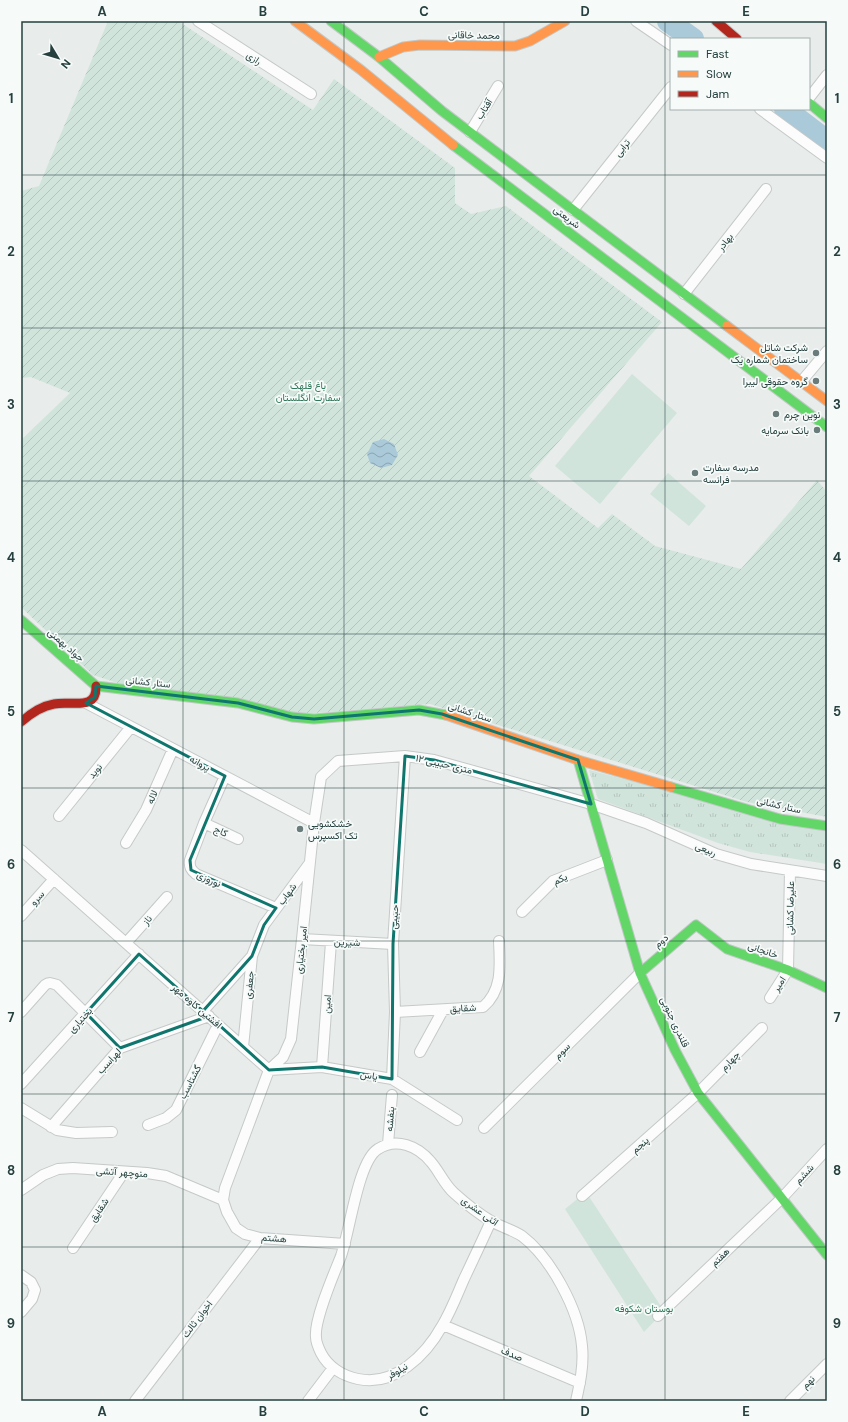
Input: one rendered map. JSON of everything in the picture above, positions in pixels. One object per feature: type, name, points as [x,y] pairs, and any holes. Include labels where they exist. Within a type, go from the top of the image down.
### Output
[{"type":"street","name":"رازی","points":[[198,21],[311,94]]},
{"type":"street","name":"شریعتی","points":[[295,21],[370,64],[442,111],[827,402]]},
{"type":"street","name":"شریعتی","points":[[331,21],[370,64],[440,135],[827,427]]},
{"type":"street","name":"محمد خاقانی","points":[[370,64],[403,47],[420,45],[515,46],[530,40],[564,21]]},
{"type":"street","points":[[636,21],[670,44]]},
{"type":"street","points":[[716,21],[736,38]]},
{"type":"street","points":[[810,97],[827,75]]},
{"type":"street","name":"آفتاب","points":[[470,132],[498,86]]},
{"type":"street","name":"ترابی","points":[[574,210],[670,88]]},
{"type":"street","points":[[810,104],[827,118]]},
{"type":"street","points":[[761,110],[827,158]]},
{"type":"street","name":"بهادر","points":[[684,294],[766,189]]},
{"type":"street","points":[[801,382],[827,351]]},
{"type":"street","name":"جواد بهمنی","points":[[21,620],[96,686]]},
{"type":"street","points":[[21,722],[42,707],[58,702],[86,703],[91,701],[95,697],[97,691],[96,686]]},
{"type":"street","name":"ستار کشانی","points":[[96,686],[238,703],[292,718],[314,719],[419,710],[442,714],[578,760],[780,819],[827,826]]},
{"type":"street","name":"پروانه","points":[[86,703],[314,822]]},
{"type":"street","name":"نوید","points":[[59,816],[131,727]]},
{"type":"street","name":"لاله","points":[[126,843],[146,810],[173,749]]},
{"type":"street","name":"۱۲ متری حبیبی","points":[[314,822],[321,777],[338,761],[405,756],[434,760],[591,804]]},
{"type":"street","name":"حبیبی","points":[[392,1079],[395,1012],[392,944],[405,756]]},
{"type":"street","name":"قلندری جنوبی","points":[[578,760],[640,973],[675,1050],[698,1093],[827,1255]]},
{"type":"street","name":"نوروزی","points":[[225,776],[204,823],[190,860],[191,870],[196,874],[276,908]]},
{"type":"street","name":"ربیعی","points":[[591,804],[646,822],[716,854],[751,864],[827,876]]},
{"type":"street","name":"امیر بختیاری","points":[[270,1070],[283,1057],[290,1039],[314,822]]},
{"type":"street","name":"کاج","points":[[204,823],[238,839]]},
{"type":"street","name":"افشین کاوه مهر","points":[[21,850],[270,1070]]},
{"type":"street","name":"یکم","points":[[522,912],[553,881],[607,860]]},
{"type":"street","name":"شهاب","points":[[264,925],[310,864]]},
{"type":"street","name":"علیرضا کشانی","points":[[788,970],[790,871]]},
{"type":"street","name":"سرو","points":[[21,916],[54,879]]},
{"type":"street","name":"ناز","points":[[126,943],[167,897]]},
{"type":"street","name":"جعفری","points":[[243,1047],[252,956],[264,925]]},
{"type":"street","name":"دوم","points":[[640,973],[696,925]]},
{"type":"street","name":"خانجانی","points":[[696,925],[728,949],[788,970],[827,988]]},
{"type":"street","name":"شیرین","points":[[302,939],[331,942],[392,944]]},
{"type":"street","name":"شقایق","points":[[395,1012],[483,1007],[491,1000],[497,987],[500,968],[499,941]]},
{"type":"street","name":"امین","points":[[322,1067],[331,942]]},
{"type":"street","name":"بختیاری","points":[[21,1084],[139,954]]},
{"type":"street","name":"لهراسب","points":[[51,1127],[120,1048],[206,1014],[252,956]]},
{"type":"street","name":"امیر","points":[[770,998],[788,970]]},
{"type":"street","name":"سوم","points":[[484,1128],[640,973]]},
{"type":"street","points":[[21,1012],[48,983],[52,983],[57,985],[120,1048]]},
{"type":"street","points":[[420,1052],[443,1010]]},
{"type":"street","name":"گشتاسب","points":[[148,1125],[166,1118],[176,1110],[218,1025]]},
{"type":"street","name":"چهارم","points":[[698,1093],[762,1028]]},
{"type":"street","name":"یاس","points":[[270,1070],[322,1067],[392,1079],[457,1120]]},
{"type":"street","points":[[223,1200],[225,1188],[270,1070]]},
{"type":"street","name":"پنجم","points":[[582,1196],[698,1093]]},
{"type":"street","name":"بنفشه","points":[[388,1144],[392,1095]]},
{"type":"street","points":[[21,1108],[51,1127],[66,1132],[112,1132]]},
{"type":"street","name":"اثنی عشری","points":[[388,1144],[400,1143],[411,1146],[421,1152],[430,1160],[452,1192],[491,1221],[521,1236],[538,1252],[552,1270],[566,1294],[576,1316],[582,1344],[583,1366],[576,1401]]},
{"type":"street","points":[[345,1244],[362,1172],[371,1154],[378,1148],[388,1144]]},
{"type":"street","name":"ششم","points":[[782,1198],[827,1149]]},
{"type":"street","name":"منوچهر آتشی","points":[[21,1190],[44,1175],[58,1169],[73,1168],[147,1173],[166,1176],[223,1200]]},
{"type":"street","name":"شقایق","points":[[73,1248],[124,1172]]},
{"type":"street","name":"هفتم","points":[[658,1316],[782,1198]]},
{"type":"street","name":"هشتم","points":[[223,1200],[229,1216],[236,1228],[244,1234],[260,1238],[345,1244]]},
{"type":"street","name":"نیلوفر","points":[[345,1244],[318,1320],[316,1337],[321,1353],[333,1368],[347,1377],[368,1381],[385,1379],[401,1371],[429,1346],[443,1325],[491,1221]]},
{"type":"street","name":"اخوان ثالث","points":[[135,1401],[260,1238]]},
{"type":"street","points":[[21,1275],[31,1282],[35,1290],[32,1299],[21,1312]]},
{"type":"street","name":"صدف","points":[[443,1325],[580,1383]]},
{"type":"street","name":"نهم","points":[[790,1401],[827,1364]]},
{"type":"street","points":[[308,1401],[333,1368]]},
{"type":"highlighted area","points":[[96,686],[238,703],[292,717],[314,719],[419,710],[442,714],[578,760],[591,804],[434,760],[405,756],[393,944],[392,1079],[322,1067],[269,1070],[209,1016],[120,1048],[86,1013],[139,954],[203,1011],[252,956],[264,925],[276,908],[191,870],[190,860],[225,776],[86,703],[95,697]]},
{"type":"green space","name":"باغ قلهک سفارت انگلستان","points":[[108,21],[178,21],[313,110],[334,79],[455,168],[455,203],[471,214],[506,206],[662,322],[529,476],[598,528],[612,514],[655,546],[741,569],[817,480],[827,492],[827,817],[747,802],[430,704],[302,714],[118,683],[93,675],[21,607],[21,440],[70,393],[31,377],[21,378],[21,191],[39,186]]},
{"type":"green space","points":[[632,374],[677,413],[600,504],[555,466]]},
{"type":"green space","points":[[668,473],[706,506],[689,526],[650,494]]},
{"type":"green space","points":[[589,770],[827,832],[827,864],[750,852],[718,843],[598,799]]},
{"type":"green space","name":"بوستان شکوفه","points":[[586,1192],[664,1311],[644,1332],[565,1209]]},
{"type":"water","points":[[384,439],[394,444],[398,455],[392,465],[381,468],[370,463],[367,454],[373,442]]},
{"type":"waterway","points":[[668,21],[692,38]]},
{"type":"waterway","points":[[786,110],[827,141]]},
{"type":"traffic: fast","points":[[331,21],[379,57],[442,111],[727,326]]},
{"type":"traffic: fast","points":[[810,104],[827,118]]},
{"type":"traffic: fast","points":[[453,145],[827,427]]},
{"type":"traffic: fast","points":[[21,620],[96,686],[238,703],[292,717],[314,719],[419,710],[446,715]]},
{"type":"traffic: fast","points":[[578,760],[640,973],[675,1050],[698,1093],[827,1255]]},
{"type":"traffic: fast","points":[[671,787],[780,819],[827,826]]},
{"type":"traffic: fast","points":[[640,973],[696,925],[727,949],[788,970],[827,988]]},
{"type":"traffic: slow","points":[[295,21],[361,70],[453,145]]},
{"type":"traffic: slow","points":[[379,57],[403,47],[420,45],[515,46],[530,41],[565,21]]},
{"type":"traffic: slow","points":[[727,326],[827,401]]},
{"type":"traffic: slow","points":[[446,715],[578,760],[671,787]]},
{"type":"traffic: jam","points":[[716,21],[736,38]]},
{"type":"traffic: jam","points":[[21,722],[36,711],[50,705],[88,702],[95,694],[96,686]]},
{"type":"place","name":"شرکت شاتل ساختمان شماره یک","points":[[816,353]]},
{"type":"place","name":"گروه حقوقی لیبرا","points":[[816,381]]},
{"type":"place","name":"نوین چرم","points":[[776,414]]},
{"type":"place","name":"بانک سرمایه","points":[[817,430]]},
{"type":"place","name":"مدرسه سفارت فرانسه","points":[[695,473]]},
{"type":"place","name":"خشکشویی تک اکسپرس","points":[[300,829]]}]
